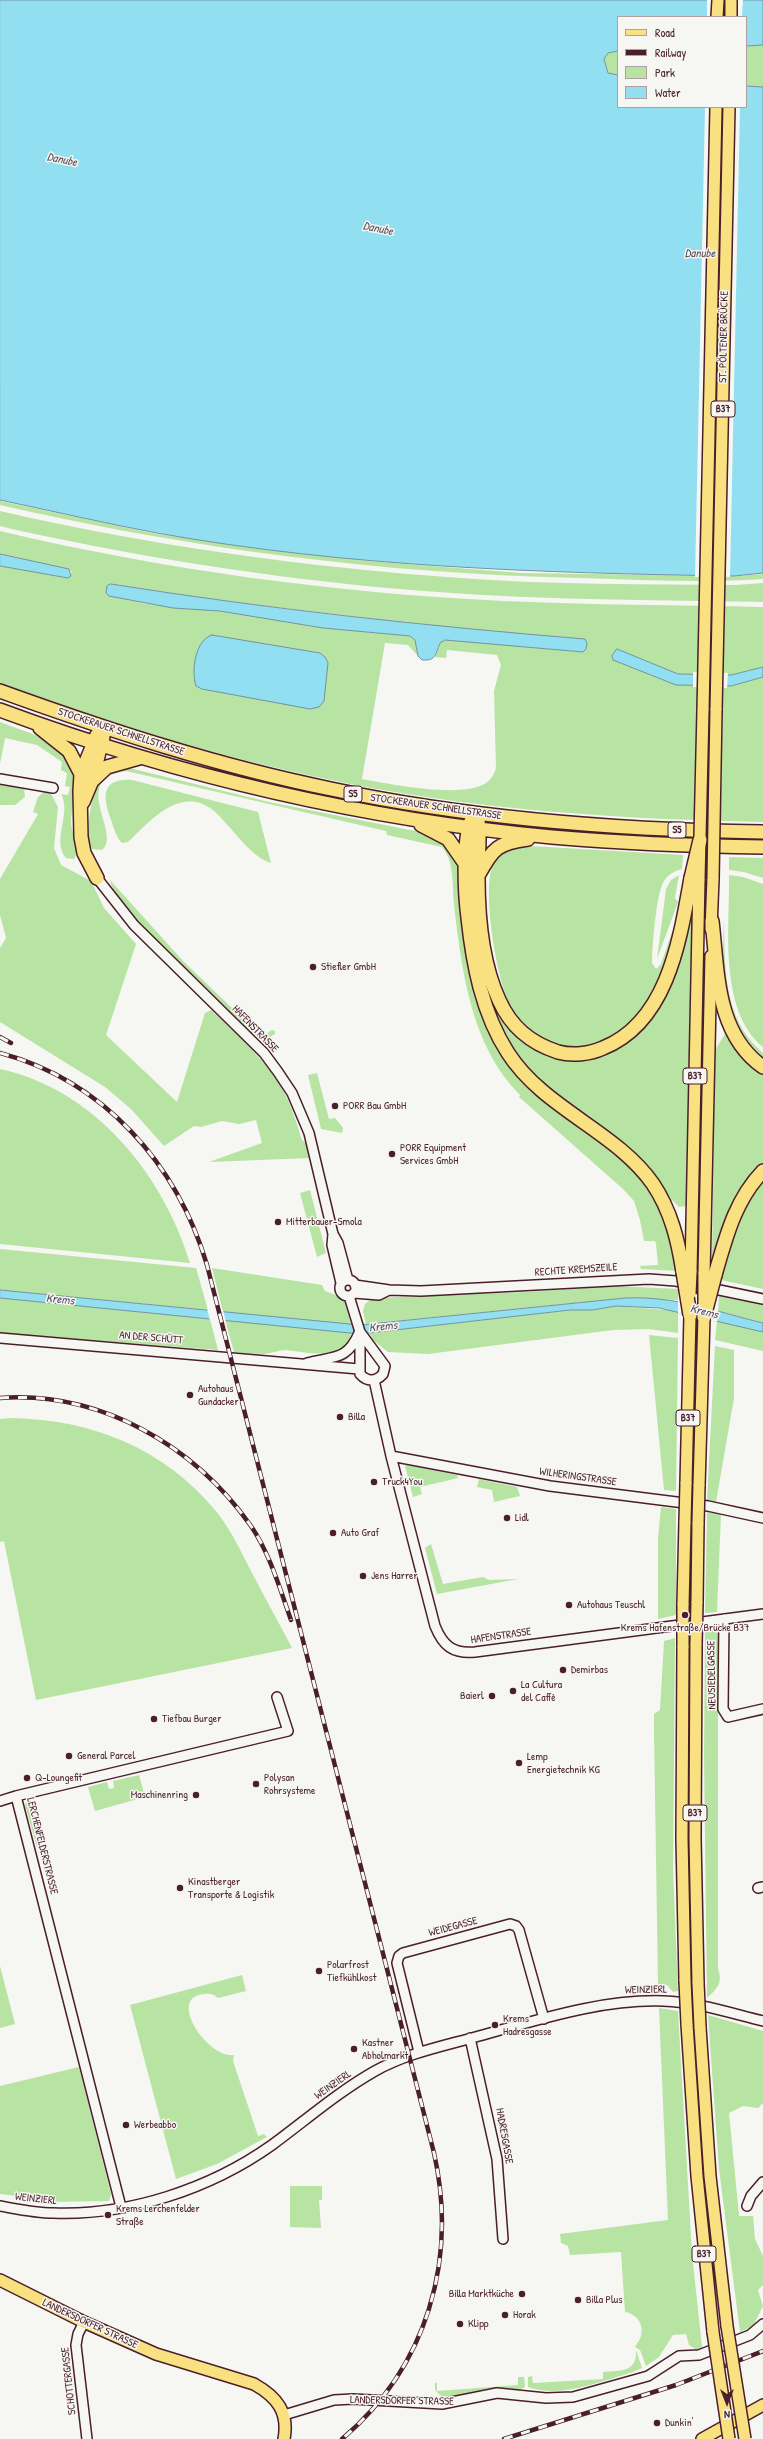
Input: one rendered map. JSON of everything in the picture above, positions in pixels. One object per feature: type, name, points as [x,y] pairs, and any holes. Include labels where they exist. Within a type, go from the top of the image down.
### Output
[{"type":"highway","name":"STOCKERAUER SCHNELLSTRASSE","points":[[0,691],[103,727],[287,780],[375,798],[475,814],[603,826],[763,832]]},
{"type":"highway","name":"STOCKERAUER SCHNELLSTRASSE","points":[[0,710],[142,758],[302,799],[409,819],[550,837],[763,847]]},
{"type":"highway","points":[[30,721],[69,751],[86,779]]},
{"type":"highway","points":[[97,878],[84,853],[81,837],[82,803],[86,779],[103,727]]},
{"type":"highway","points":[[86,779],[107,767],[142,758]]},
{"type":"highway","points":[[475,814],[474,828],[466,865],[468,912],[474,959],[484,999],[499,1038],[508,1054],[533,1083],[626,1156],[652,1183],[673,1224],[687,1272],[690,1315]]},
{"type":"highway","points":[[409,819],[448,839],[466,865]]},
{"type":"highway","points":[[474,828],[484,949],[494,989],[503,1009],[515,1027],[532,1041],[561,1053],[576,1054],[598,1050],[624,1037],[644,1017],[654,1002],[665,980],[680,938],[695,879],[700,840]]},
{"type":"highway","points":[[478,877],[490,854],[501,845],[512,841],[550,837]]},
{"type":"highway","points":[[712,921],[720,989],[728,1021],[746,1052],[763,1067]]},
{"type":"highway","points":[[704,1317],[709,1274],[731,1221],[748,1190],[763,1171]]},
{"type":"main road","points":[[718,0],[718,16]]},
{"type":"main road","points":[[731,0],[731,16]]},
{"type":"main road","name":"ST. PÖLTENER BRÜCKE","points":[[700,840],[716,108]]},
{"type":"main road","name":"ST. PÖLTENER BRÜCKE","points":[[712,921],[729,108]]},
{"type":"main road","name":"B37","points":[[687,1272],[695,879]]},
{"type":"main road","name":"B37","points":[[709,1274],[712,921]]},
{"type":"main road","name":"B37","points":[[690,1315],[683,1646],[682,1838],[685,1981],[697,2184],[713,2332],[729,2439]]},
{"type":"main road","name":"B37","points":[[704,1317],[696,1644],[695,1838],[698,1983],[710,2176],[727,2326],[745,2439]]},
{"type":"main road","name":"LANDERSDORFER STRASSE","points":[[0,2280],[84,2322],[164,2357],[254,2384],[276,2400],[284,2415]]},
{"type":"main road","points":[[702,2439],[763,2405]]},
{"type":"main road","points":[[284,2415],[284,2439]]},
{"type":"street","points":[[0,779],[54,788]]},
{"type":"street","name":"HAFENSTRASSE","points":[[97,878],[134,925],[264,1054],[278,1072],[295,1099],[309,1133],[360,1332],[361,1355],[358,1369]]},
{"type":"street","name":"RECHTE KREMSZEILE","points":[[349,1290],[379,1295],[389,1290],[501,1288],[604,1280],[649,1279],[676,1281],[763,1299]]},
{"type":"street","name":"HAFENSTRASSE","points":[[360,1332],[383,1361],[385,1370],[379,1378],[374,1380],[391,1456],[435,1626],[445,1646],[455,1651],[475,1652],[763,1614]]},
{"type":"street","name":"AN DER SCHÜTT","points":[[299,1365],[341,1355],[349,1351],[360,1332]]},
{"type":"street","name":"AN DER SCHÜTT","points":[[0,1338],[358,1369]]},
{"type":"street","points":[[361,1355],[377,1354]]},
{"type":"street","points":[[358,1369],[364,1378],[374,1380]]},
{"type":"street","name":"WILHERINGSTRASSE","points":[[391,1456],[550,1486],[708,1506],[763,1518]]},
{"type":"street","name":"NEUSIEDELGASSE","points":[[724,1619],[722,1709],[728,1717],[763,1709]]},
{"type":"street","name":"LERCHENFELDERSTRASSE","points":[[121,2208],[16,1796],[288,1731],[277,1697]]},
{"type":"street","points":[[0,1801],[16,1796]]},
{"type":"street","name":"WEIDEGASSE","points":[[419,2052],[397,1963],[399,1956],[403,1953],[510,1924],[516,1926],[519,1930],[544,2019]]},
{"type":"street","name":"WEINZIERL","points":[[0,2206],[52,2213],[76,2213],[121,2208],[180,2191],[228,2171],[272,2144],[351,2086],[375,2071],[419,2052],[544,2019],[618,2003],[666,2001],[709,2007],[763,2021]]},
{"type":"street","name":"HADRESGASSE","points":[[470,2038],[497,2158],[503,2239]]},
{"type":"street","points":[[747,2206],[752,2196],[763,2182]]},
{"type":"street","name":"SCHOTTERGASSE","points":[[84,2322],[78,2334],[76,2345],[87,2439]]},
{"type":"street","name":"LANDERSDORFER STRASSE","points":[[284,2415],[334,2400],[353,2399],[442,2404],[496,2393],[546,2398],[573,2397],[648,2376],[679,2356],[699,2355],[750,2335],[763,2324]]},
{"type":"green space","points":[[763,45],[763,87],[747,86],[747,46]]},
{"type":"green space","points":[[617,51],[617,75],[608,73],[604,59],[608,53]]},
{"type":"green space","points":[[0,501],[157,534],[368,561],[521,573],[734,576],[763,574],[763,579],[672,581],[508,576],[362,565],[216,546],[144,534],[72,521],[0,505]]},
{"type":"green space","points":[[0,511],[114,535],[171,545],[229,554],[344,568],[494,580],[564,583],[736,585],[763,583],[763,602],[479,595],[385,588],[279,576],[121,551],[16,530],[0,526]]},
{"type":"green space","points":[[0,531],[62,545],[187,568],[314,586],[504,601],[763,607],[763,667],[731,675],[678,674],[617,649],[613,660],[731,686],[763,677],[763,822],[709,821],[546,811],[438,799],[384,790],[289,771],[205,750],[81,712],[0,684],[0,566],[68,578],[72,572],[69,569],[0,554]],"holes":[[[111,584],[199,598],[460,629],[583,652],[458,640],[445,640],[440,643],[435,657],[446,658],[447,650],[497,655],[501,665],[494,691],[496,768],[490,780],[475,788],[444,790],[407,787],[362,779],[385,643],[408,645],[418,656],[415,640],[410,636],[323,628],[245,614],[141,603],[107,586]]]},
{"type":"green space","points":[[0,722],[47,740],[66,755],[73,765],[76,777],[71,823],[76,847],[76,856],[74,859],[66,858],[60,843],[64,810],[64,802],[61,794],[68,795],[70,787],[65,786],[67,773],[61,770],[62,762],[37,745],[5,738],[0,764]]},
{"type":"green space","points":[[125,767],[269,802],[425,833],[442,841],[458,858],[496,1040],[631,1167],[655,1197],[669,1226],[677,1271],[641,1269],[640,1266],[658,1265],[656,1244],[655,1241],[644,1241],[640,1220],[634,1201],[623,1189],[519,1097],[520,1095],[503,1076],[490,1054],[480,1031],[465,982],[457,930],[451,867],[442,847],[387,835],[386,831],[126,771],[109,776],[101,784],[98,795],[107,843],[102,850],[92,849],[89,843],[88,834],[90,811],[96,789],[104,775],[111,771]]},
{"type":"green space","points":[[132,780],[258,812],[271,863],[257,856],[213,810],[201,803],[189,802],[177,804],[166,809],[156,816],[128,842],[122,843],[115,832],[108,812],[106,804],[106,791],[114,782]]},
{"type":"green space","points":[[0,783],[24,788],[25,797],[15,805],[0,805]]},
{"type":"green space","points":[[45,791],[51,794],[58,807],[54,848],[61,865],[91,881],[104,908],[136,944],[106,1035],[177,1102],[205,1013],[211,1010],[252,1050],[279,1083],[291,1107],[302,1140],[306,1143],[310,1158],[209,1162],[262,1143],[256,1120],[239,1124],[222,1121],[201,1127],[194,1126],[164,1146],[131,1109],[105,1087],[0,1022],[0,948],[6,938],[0,915],[0,879],[38,814],[33,812],[38,797]]},
{"type":"green space","points":[[473,838],[498,1012],[518,1038],[544,1054],[561,1060],[576,1061],[600,1057],[628,1043],[640,1031],[660,1005],[692,912],[686,1206],[679,1207],[669,1197],[667,1198],[535,1080],[503,1037],[482,977]]},
{"type":"green space","points":[[530,846],[683,855],[682,869],[668,876],[661,887],[657,908],[652,963],[656,969],[661,964],[678,915],[668,959],[661,976],[653,992],[632,1021],[603,1041],[587,1046],[569,1046],[553,1043],[539,1037],[526,1027],[515,1015],[502,985],[490,913],[489,890],[491,872],[495,859],[502,852],[515,847]]},
{"type":"green space","points":[[729,857],[763,858],[763,878],[744,872],[729,870]]},
{"type":"green space","points":[[679,875],[675,898],[678,902],[657,959],[666,889],[671,880]]},
{"type":"green space","points":[[729,875],[743,877],[763,884],[763,1047],[749,1031],[739,1012],[733,990],[728,943]]},
{"type":"green space","points":[[110,880],[184,962],[259,1034],[264,1035],[272,1030],[275,1031],[275,1034],[264,1040],[251,1033],[196,981],[149,933],[116,893]]},
{"type":"green space","points":[[724,918],[728,991],[740,1024],[750,1039],[763,1053],[763,1061],[749,1047],[738,1032],[731,1014],[724,976]]},
{"type":"green space","points":[[725,1034],[747,1061],[763,1073],[763,1166],[712,1259],[715,1050]]},
{"type":"green space","points":[[0,1069],[34,1079],[66,1095],[94,1116],[120,1140],[143,1168],[162,1198],[178,1230],[190,1263],[0,1244]]},
{"type":"green space","points":[[317,1073],[329,1119],[335,1118],[343,1128],[342,1133],[321,1129],[308,1075]]},
{"type":"green space","points":[[763,1177],[763,1289],[721,1280],[727,1247],[735,1222]]},
{"type":"green space","points":[[310,1190],[326,1253],[317,1257],[300,1193]]},
{"type":"green space","points":[[0,1249],[196,1268],[208,1310],[0,1290]]},
{"type":"green space","points":[[212,1268],[322,1285],[325,1291],[344,1298],[351,1325],[223,1312]]},
{"type":"green space","points":[[615,1286],[678,1289],[678,1300],[625,1298],[366,1324],[363,1311],[365,1304],[373,1298],[525,1292]]},
{"type":"green space","points":[[719,1295],[763,1304],[763,1323],[718,1311]]},
{"type":"green space","points":[[0,1298],[210,1319],[218,1350],[0,1333]]},
{"type":"green space","points":[[616,1306],[678,1311],[678,1333],[649,1329],[613,1330],[428,1354],[388,1352],[373,1340],[369,1333],[570,1310],[592,1310]]},
{"type":"green space","points":[[225,1320],[351,1333],[348,1342],[343,1349],[335,1352],[325,1354],[281,1350],[265,1354],[253,1354],[234,1352]]},
{"type":"green space","points":[[717,1320],[763,1332],[763,1351],[715,1340]]},
{"type":"green space","points":[[649,1335],[678,1338],[676,1491],[664,1490]]},
{"type":"green space","points":[[715,1346],[734,1350],[734,1398],[716,1502],[707,1500]]},
{"type":"green space","points":[[12,1418],[70,1424],[97,1431],[124,1441],[149,1454],[172,1469],[194,1488],[215,1510],[226,1525],[292,1648],[36,1700],[4,1541],[0,1542],[0,1419]]},
{"type":"green space","points":[[407,1465],[457,1475],[458,1478],[420,1487],[422,1494],[413,1497],[405,1466]]},
{"type":"green space","points":[[479,1479],[517,1487],[520,1496],[494,1502],[492,1490],[477,1487]]},
{"type":"green space","points":[[661,1507],[676,1509],[676,1615],[658,1619],[658,1538]]},
{"type":"green space","points":[[707,1511],[721,1513],[717,1612],[705,1613]]},
{"type":"green space","points":[[431,1544],[443,1584],[483,1577],[489,1580],[518,1579],[437,1594],[425,1548]]},
{"type":"green space","points":[[707,1628],[715,1629],[718,1632],[718,1969],[720,1978],[716,1989],[707,1998],[704,1756],[705,1631]]},
{"type":"green space","points":[[675,1638],[673,1869],[678,1991],[673,1992],[667,1985],[658,1984],[654,1714],[660,1710],[664,1641]]},
{"type":"green space","points":[[139,1775],[145,1797],[95,1811],[88,1787],[107,1782],[109,1789],[114,1788],[113,1781]]},
{"type":"green space","points":[[27,1802],[31,1803],[43,1846],[41,1849],[37,1847],[25,1805]]},
{"type":"green space","points":[[0,1966],[15,2024],[0,2028]]},
{"type":"green space","points":[[242,1975],[246,1991],[218,1998],[213,1995],[204,1994],[193,1998],[189,2005],[190,2016],[195,2027],[213,2048],[224,2054],[234,2055],[233,2061],[258,2136],[264,2134],[267,2137],[217,2164],[176,2179],[130,2005]]},
{"type":"green space","points":[[659,2008],[678,2011],[692,2254],[702,2347],[697,2350],[689,2345],[686,2334],[673,2335],[659,2357],[646,2366],[640,2350],[635,2347],[642,2332],[639,2320],[633,2315],[625,2312],[621,2252],[570,2255],[568,2246],[561,2243],[560,2234],[668,2220]]},
{"type":"green space","points":[[708,2015],[763,2031],[763,2103],[758,2108],[743,2106],[729,2113],[739,2216],[753,2216],[755,2239],[763,2256],[763,2285],[758,2290],[763,2306],[753,2326],[740,2332],[719,2169]]},
{"type":"green space","points":[[79,2067],[111,2194],[109,2201],[47,2202],[38,2199],[0,2194],[0,2086]]},
{"type":"green space","points":[[290,2186],[322,2186],[322,2200],[319,2200],[321,2228],[290,2227]]},
{"type":"green space","points":[[636,2350],[642,2368],[633,2372],[595,2384],[567,2390],[540,2390],[528,2387],[528,2377],[532,2376],[533,2383],[603,2379],[603,2372],[622,2370],[631,2367],[636,2357]]},
{"type":"green space","points":[[518,2377],[524,2377],[525,2387],[519,2390],[491,2388],[449,2398],[443,2398],[435,2390],[435,2383],[437,2383],[437,2391],[518,2385]]},
{"type":"water","name":"Danube","points":[[0,0],[763,0],[763,45],[747,46],[747,16],[617,16],[617,51],[608,53],[604,59],[608,73],[617,75],[617,108],[747,108],[747,86],[763,87],[763,573],[734,576],[590,573],[372,561],[300,554],[157,533],[0,500]]},
{"type":"water","points":[[0,554],[69,569],[71,576],[68,578],[0,566]]},
{"type":"water","points":[[111,584],[347,616],[585,639],[587,643],[586,649],[583,652],[445,640],[440,643],[433,658],[422,660],[418,656],[415,640],[410,636],[323,628],[220,611],[173,608],[109,596],[106,593],[107,586]]},
{"type":"water","points":[[212,635],[320,653],[325,657],[328,663],[324,701],[319,707],[310,709],[202,689],[196,686],[194,665],[198,649],[206,638]]},
{"type":"water","points":[[617,649],[678,674],[731,675],[763,667],[763,677],[731,686],[676,685],[613,660],[612,656]]},
{"type":"water","name":"Krems","points":[[0,1290],[360,1325],[625,1298],[644,1298],[662,1299],[695,1305],[763,1323],[763,1332],[659,1308],[616,1306],[592,1310],[570,1310],[360,1334],[0,1298]]},
{"type":"pier","points":[[707,0],[743,0],[742,16],[707,16]]},
{"type":"pier","points":[[705,108],[740,108],[730,577],[695,577]]},
{"type":"pier","points":[[693,672],[728,673],[727,688],[693,687]]},
{"type":"pier","points":[[678,1298],[718,1309],[717,1322],[678,1313]]},
{"type":"pier","points":[[207,1308],[223,1310],[226,1322],[210,1321]]},
{"type":"railway","points":[[0,1037],[11,1043]]},
{"type":"railway","points":[[0,1053],[38,1066],[72,1084],[103,1106],[131,1132],[156,1161],[177,1193],[194,1228],[207,1265],[434,2153],[440,2193],[442,2233],[438,2272],[429,2309],[415,2345],[396,2379],[371,2410],[342,2439]]},
{"type":"railway","points":[[0,1398],[37,1398],[73,1404],[108,1414],[142,1429],[173,1448],[202,1471],[228,1497],[251,1526],[264,1548],[279,1584],[291,1620]]},
{"type":"railway","points":[[504,2439],[676,2385],[763,2351]]},
{"type":"place","name":"Stiefler GmbH","points":[[313,967]]},
{"type":"place","name":"PORR Bau GmbH","points":[[335,1106]]},
{"type":"place","name":"PORR Equipment Services GmbH","points":[[392,1154]]},
{"type":"place","name":"Mitterbauer-Smola","points":[[278,1222]]},
{"type":"place","name":"Autohaus Gundacker","points":[[190,1395]]},
{"type":"place","name":"Billa","points":[[340,1417]]},
{"type":"place","name":"Truck4You","points":[[374,1482]]},
{"type":"place","name":"Lidl","points":[[507,1518]]},
{"type":"place","name":"Auto Graf","points":[[333,1533]]},
{"type":"place","name":"Jens Harrer","points":[[363,1576]]},
{"type":"place","name":"Autohaus Teuschl","points":[[569,1605]]},
{"type":"place","name":"Krems Hafenstraße/Brücke B37","points":[[685,1615]]},
{"type":"place","name":"Demirbas","points":[[563,1670]]},
{"type":"place","name":"La Cultura del Caffè","points":[[513,1691]]},
{"type":"place","name":"Baierl","points":[[492,1696]]},
{"type":"place","name":"Tiefbau Burger","points":[[154,1719]]},
{"type":"place","name":"General Parcel","points":[[69,1756]]},
{"type":"place","name":"Lemp Energietechnik KG","points":[[519,1763]]},
{"type":"place","name":"Q-Loungefit","points":[[27,1778]]},
{"type":"place","name":"Polysan Rohrsysteme","points":[[256,1784]]},
{"type":"place","name":"Maschinenring","points":[[196,1795]]},
{"type":"place","name":"Kinastberger Transporte & Logistik","points":[[180,1888]]},
{"type":"place","name":"Polarfrost Tiefkühlkost","points":[[319,1971]]},
{"type":"place","name":"Krems Hadresgasse","points":[[495,2025]]},
{"type":"place","name":"Kastner Abholmarkt","points":[[354,2049]]},
{"type":"place","name":"Werbeabbo","points":[[126,2125]]},
{"type":"place","name":"Krems Lerchenfelder Straße","points":[[108,2215]]},
{"type":"place","name":"Billa Marktküche","points":[[522,2294]]},
{"type":"place","name":"Billa Plus","points":[[578,2300]]},
{"type":"place","name":"Horak","points":[[505,2315]]},
{"type":"place","name":"Klipp","points":[[460,2324]]},
{"type":"place","name":"Dunkin'","points":[[657,2423]]}]
